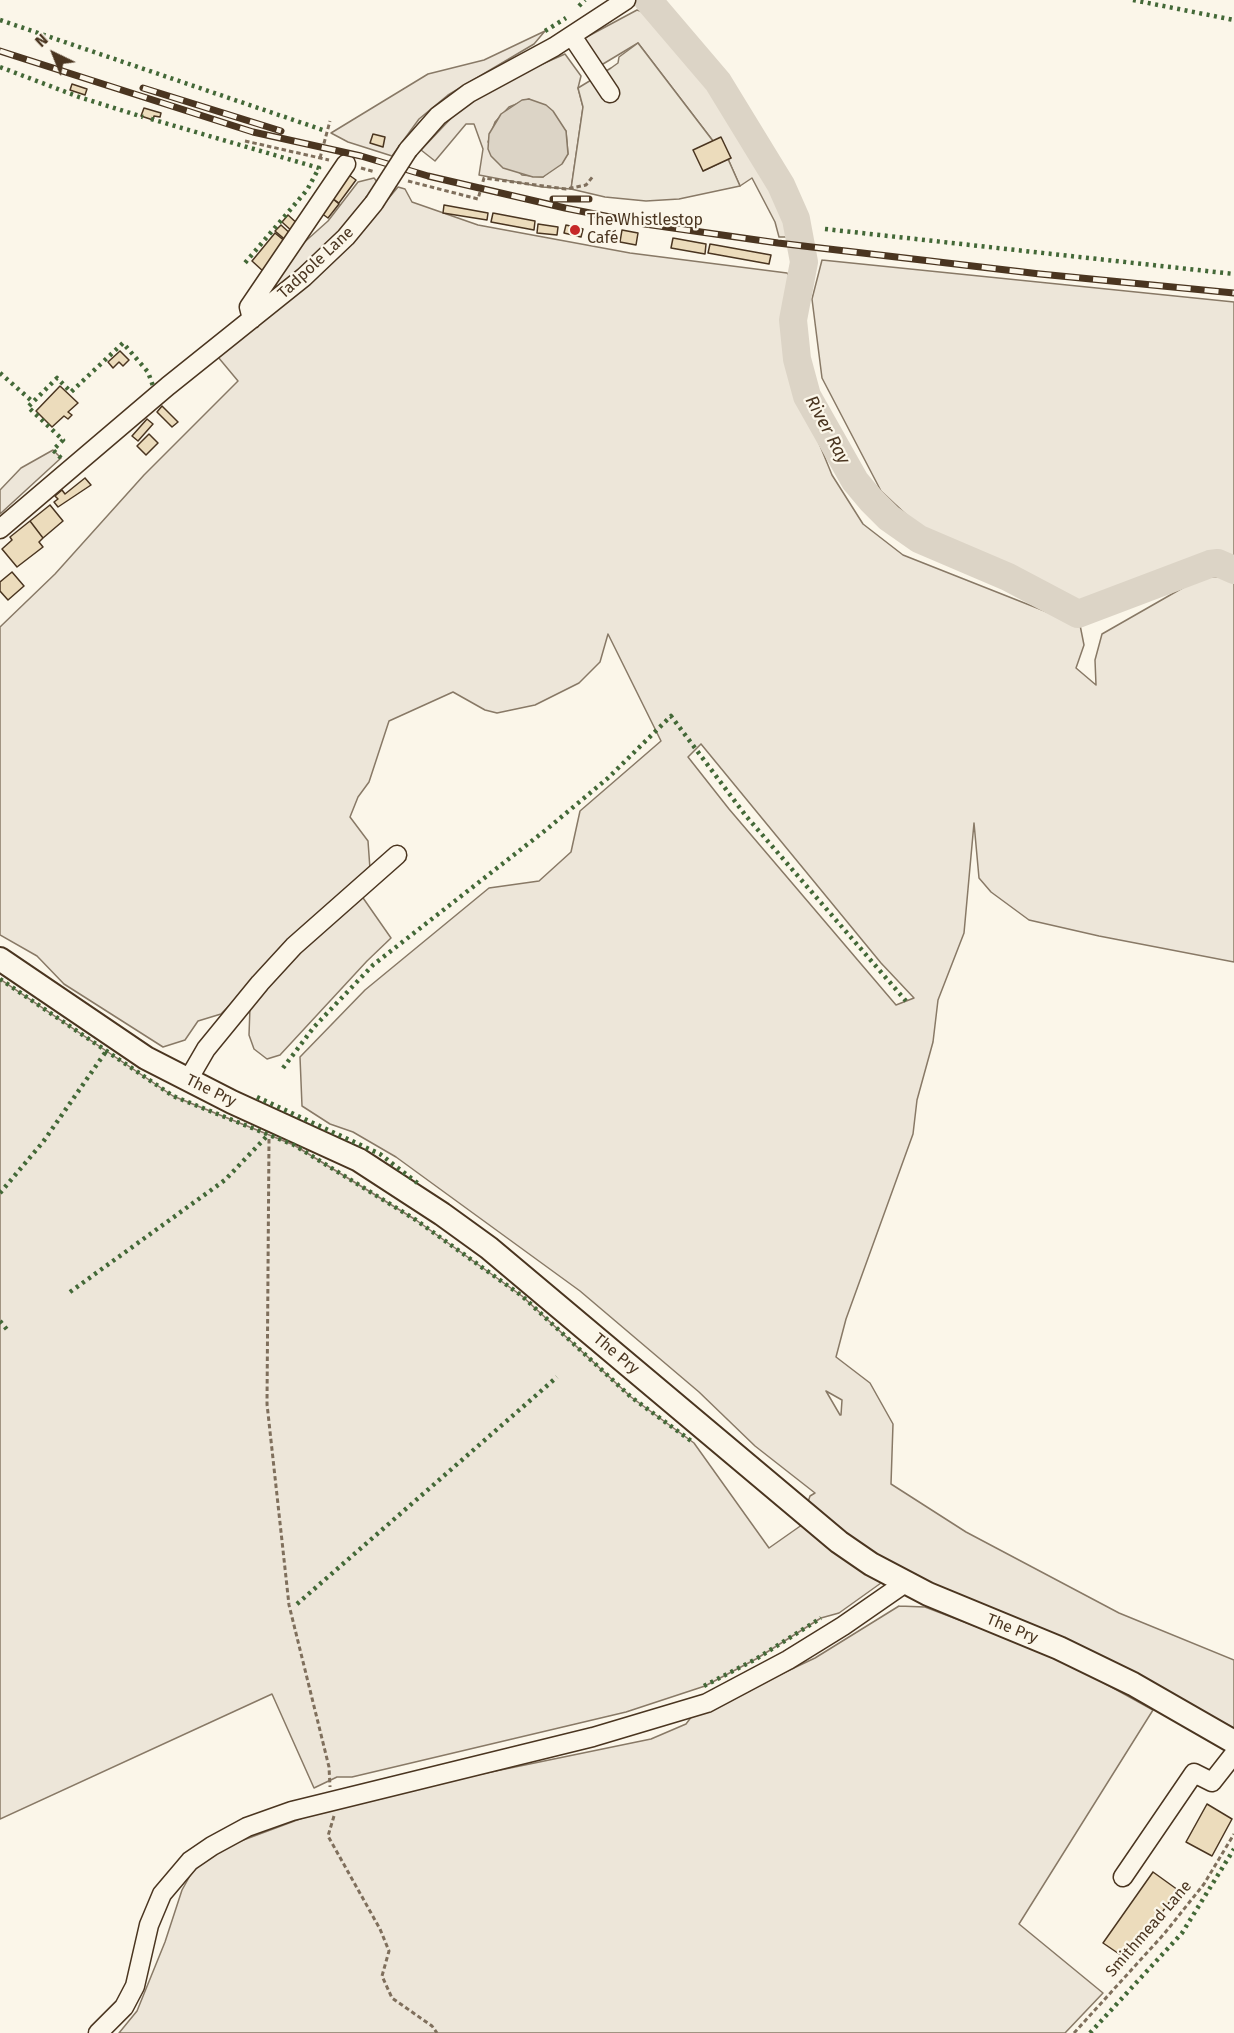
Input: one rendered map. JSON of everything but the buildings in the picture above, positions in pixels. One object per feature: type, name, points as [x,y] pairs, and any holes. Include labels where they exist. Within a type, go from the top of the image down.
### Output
[{"type":"main road","name":"The Pry","points":[[0,959],[119,1041],[188,1080],[359,1160],[442,1214],[533,1285],[839,1542],[905,1583],[1059,1648],[1133,1684],[1234,1742]]},
{"type":"street","name":"Tadpole Lane","points":[[0,529],[168,386],[329,254],[374,203],[408,150],[438,116],[462,97],[572,36],[620,4]]},
{"type":"street","points":[[572,36],[610,93]]},
{"type":"street","points":[[252,319],[249,307],[346,164]]},
{"type":"street","points":[[188,1080],[206,1049],[260,983],[294,946],[397,855]]},
{"type":"street","points":[[98,2033],[124,2007],[135,1986],[149,1925],[162,1894],[190,1861],[212,1846],[247,1827],[327,1801],[593,1737],[707,1703],[788,1660],[843,1626],[905,1583]]},
{"type":"street","points":[[1123,1877],[1194,1773],[1212,1782],[1234,1754]]},
{"type":"path","points":[[320,158],[330,121]]},
{"type":"path","points":[[245,141],[384,174]]},
{"type":"path","points":[[405,180],[478,199],[484,178],[566,189],[586,184],[594,175]]},
{"type":"path","points":[[273,1120],[269,1139],[267,1404],[289,1605],[329,1767],[327,1801],[336,1818],[328,1836],[380,1929],[389,1951],[382,1976],[388,1991],[392,1998],[432,2026],[436,2033]]},
{"type":"path","name":"Smithmead Lane","points":[[1074,2033],[1171,1926],[1204,1884],[1234,1834]]},
{"type":"shaded area","points":[[637,10],[652,15],[723,106],[785,210],[793,237],[779,237],[775,222],[752,178],[740,186],[728,159],[731,158],[713,141],[638,43],[598,67],[581,40]]},
{"type":"shaded area","points":[[545,31],[534,44],[448,95],[419,119],[392,156],[348,142],[331,133],[428,74],[484,60]]},
{"type":"shaded area","points":[[638,43],[713,141],[703,171],[728,159],[740,186],[679,199],[646,201],[605,197],[571,189],[583,107],[578,88],[618,63],[619,57]]},
{"type":"shaded area","points":[[565,54],[581,76],[578,88],[583,107],[571,189],[542,187],[479,175],[483,149],[474,124],[466,124],[435,161],[421,150],[456,113],[497,84]],"holes":[[[529,99],[566,131],[568,154],[543,177],[522,175],[488,142],[495,122],[509,107]]]},
{"type":"shaded area","points":[[529,99],[546,105],[553,111],[566,131],[568,154],[562,164],[543,177],[533,177],[503,168],[491,156],[488,149],[489,134],[501,114],[522,100]]},
{"type":"shaded area","points":[[374,178],[378,183],[361,207],[315,257],[278,286],[270,287],[299,247],[328,221],[358,182]]},
{"type":"shaded area","points":[[398,187],[405,189],[412,202],[478,225],[630,253],[787,273],[796,283],[782,336],[788,367],[832,475],[863,524],[903,555],[1080,625],[1084,645],[1076,668],[1096,685],[1095,660],[1102,634],[1200,578],[1225,576],[1234,582],[1234,962],[1029,920],[991,892],[979,878],[974,823],[964,933],[938,1000],[933,1042],[917,1100],[913,1134],[846,1319],[836,1357],[870,1383],[893,1424],[891,1484],[966,1532],[1119,1613],[1234,1660],[1234,1728],[1160,1689],[893,1566],[807,1505],[810,1496],[815,1493],[755,1446],[699,1392],[580,1291],[396,1157],[353,1132],[330,1124],[302,1106],[300,1057],[365,990],[489,888],[539,881],[571,852],[580,811],[661,741],[608,634],[600,662],[579,683],[535,705],[497,713],[485,710],[453,692],[389,721],[369,782],[358,797],[350,817],[368,841],[370,869],[290,943],[221,1014],[198,1021],[185,1040],[163,1047],[64,984],[37,956],[0,935],[0,627],[55,574],[144,475],[238,381],[218,357],[362,230]],"holes":[[[701,744],[881,963],[914,998],[896,1005],[729,809],[688,757]],[[826,1391],[842,1400],[841,1415],[840,1415]]]},
{"type":"shaded area","points":[[822,260],[1234,302],[1234,563],[1223,558],[1078,605],[925,532],[881,491],[822,378],[812,299]]},
{"type":"shaded area","points":[[53,450],[61,458],[0,514],[0,490],[21,468]]},
{"type":"shaded area","points":[[361,895],[391,938],[280,1055],[267,1059],[254,1049],[249,1035],[250,1007],[273,976]]},
{"type":"shaded area","points":[[0,979],[173,1096],[294,1145],[416,1220],[522,1296],[631,1397],[694,1443],[769,1548],[806,1522],[881,1583],[839,1613],[821,1618],[756,1659],[705,1686],[626,1712],[352,1777],[337,1777],[314,1788],[272,1694],[0,1819]]},
{"type":"shaded area","points":[[899,1606],[925,1607],[1059,1658],[1153,1710],[1019,1924],[1103,1993],[1065,2033],[119,2033],[137,2011],[165,1942],[182,1890],[196,1865],[230,1845],[324,1810],[384,1794],[651,1739],[686,1724],[692,1716],[815,1658]]},
{"type":"waterway","name":"River Ray","points":[[648,0],[718,82],[781,185],[796,219],[804,262],[793,320],[797,359],[807,396],[855,481],[889,518],[919,539],[1008,577],[1078,614],[1210,564],[1218,563],[1234,570]]},
{"type":"waterway","name":"River Ray","points":[[1229,567],[1234,565]]},
{"type":"railway","points":[[0,51],[253,132],[361,156],[428,176],[645,224],[778,243],[1040,274],[1234,293]]},
{"type":"railway","points":[[143,88],[281,131]]},
{"type":"railway","points":[[553,199],[589,199]]},
{"type":"hedge","points":[[579,6],[585,0]]},
{"type":"hedge","points":[[1133,0],[1234,20]]},
{"type":"hedge","points":[[545,31],[566,18]]},
{"type":"hedge","points":[[0,20],[323,130]]},
{"type":"hedge","points":[[0,67],[79,97],[143,117]]},
{"type":"hedge","points":[[151,119],[319,168],[307,190],[244,264]]},
{"type":"hedge","points":[[825,229],[1234,274]]},
{"type":"hedge","points":[[61,458],[53,450],[63,440],[28,407],[57,378],[71,392],[123,343],[148,372],[153,386]]},
{"type":"hedge","points":[[0,373],[33,402]]},
{"type":"hedge","points":[[283,1068],[314,1027],[373,965],[547,829],[608,778],[671,716],[746,816],[906,1001]]},
{"type":"hedge","points":[[0,979],[173,1096],[294,1145],[416,1220],[522,1296],[631,1397],[694,1443]]},
{"type":"hedge","points":[[0,1193],[43,1142],[107,1050]]},
{"type":"hedge","points":[[257,1097],[380,1154],[420,1185]]},
{"type":"hedge","points":[[70,1292],[225,1180],[268,1135]]},
{"type":"hedge","points":[[0,1321],[9,1332]]},
{"type":"hedge","points":[[297,1604],[557,1377]]},
{"type":"hedge","points":[[704,1686],[756,1659],[821,1618]]},
{"type":"hedge","points":[[1090,2033],[1182,1933],[1234,1849]]},
{"type":"place","name":"The Whistlestop Café","points":[[575,230]]}]
